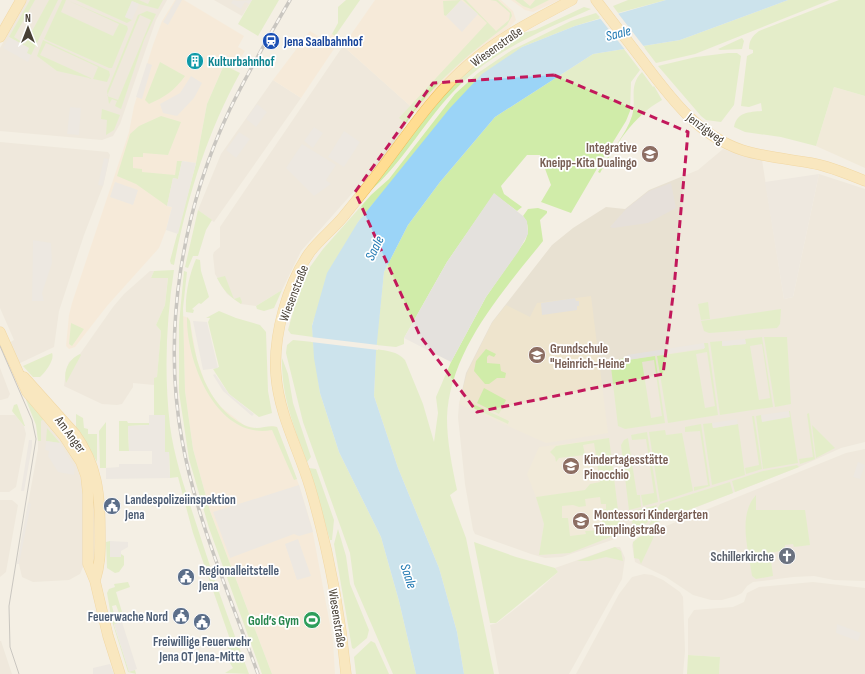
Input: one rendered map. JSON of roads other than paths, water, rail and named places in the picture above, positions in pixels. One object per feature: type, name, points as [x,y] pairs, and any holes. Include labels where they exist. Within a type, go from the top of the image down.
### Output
[{"type":"main road","points":[[0,37],[21,0]]},
{"type":"main road","name":"Wiesenstraße","points":[[346,673],[334,586],[322,531],[309,485],[284,416],[277,388],[277,349],[283,313],[298,274],[310,252],[344,216],[380,170],[421,113],[446,85],[486,50],[503,38],[572,0]]},
{"type":"main road","name":"Jenzigweg","points":[[598,2],[663,88],[694,121],[712,136],[752,153],[831,168],[865,182]]},
{"type":"main road","points":[[0,332],[27,392],[45,407]]},
{"type":"main road","name":"Am Anger","points":[[45,407],[81,462],[86,476],[88,494],[88,564],[95,581],[103,621],[120,674]]},
{"type":"main road","name":"Am Anger","points":[[45,407],[82,444],[98,483],[100,564],[95,581]]},
{"type":"water","name":"Saale","points":[[666,0],[788,0],[680,40],[593,54],[495,117],[440,182],[408,225],[384,272],[376,352],[374,396],[398,468],[439,568],[457,632],[464,674],[416,674],[399,601],[381,537],[339,452],[320,393],[314,358],[312,326],[327,273],[358,222],[450,108],[482,74],[522,47],[575,26]]},
{"type":"tram line","points":[[0,346],[32,420],[36,439],[9,606],[10,647],[19,674]]},
{"type":"railway","points":[[258,674],[205,529],[188,470],[176,398],[174,356],[180,271],[188,229],[199,188],[213,148],[230,109],[244,81],[290,0]]},
{"type":"place","name":"Jena Saalbahnhof","points":[[271,41]]},
{"type":"place","name":"Kulturbahnhof","points":[[195,61]]},
{"type":"place","name":"Integrative Kneipp-Kita Dualingo","points":[[650,154]]},
{"type":"place","name":"Grundschule \"Heinrich-Heine\"","points":[[537,355]]},
{"type":"place","name":"Kindertagesstätte Pinocchio","points":[[571,466]]},
{"type":"place","name":"Landespolizeiinspektion Jena","points":[[112,506]]},
{"type":"place","name":"Montessori Kindergarten Tümplingstraße","points":[[581,521]]},
{"type":"place","name":"Schillerkirche","points":[[787,556]]},
{"type":"place","name":"Regionalleitstelle Jena","points":[[186,577]]},
{"type":"place","name":"Feuerwache Nord","points":[[181,616]]},
{"type":"place","name":"Gold’s Gym","points":[[312,620]]},
{"type":"place","name":"Freiwillige Feuerwehr Jena OT Jena-Mitte","points":[[202,622]]}]
